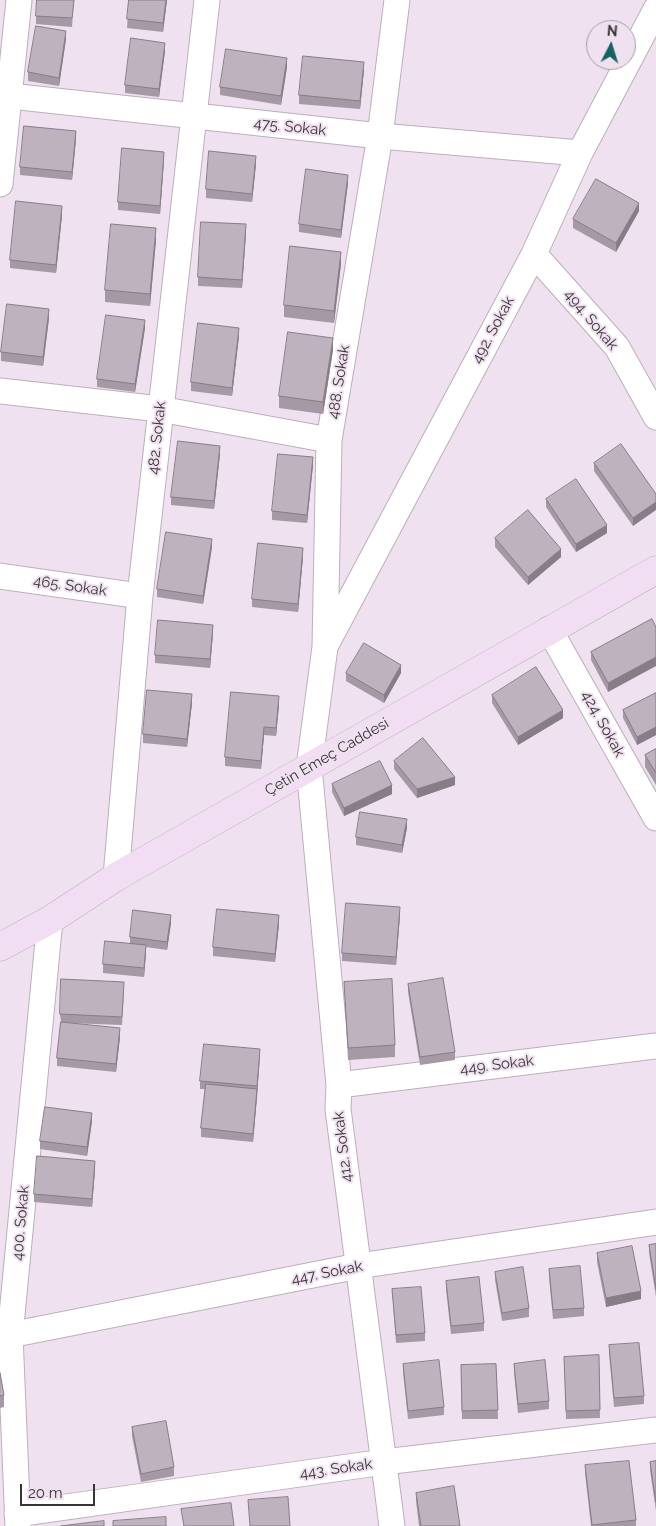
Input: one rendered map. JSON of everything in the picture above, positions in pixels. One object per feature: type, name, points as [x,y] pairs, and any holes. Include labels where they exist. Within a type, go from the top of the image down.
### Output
[{"type":"street","points":[[0,184],[4,95],[19,0]]},
{"type":"street","name":"482. Sokak","points":[[116,877],[140,596],[207,0]]},
{"type":"street","name":"488. Sokak","points":[[310,766],[325,647],[330,440],[380,136],[397,0]]},
{"type":"street","name":"492. Sokak","points":[[325,647],[534,254],[580,153],[656,9]]},
{"type":"street","name":"475. Sokak","points":[[4,95],[380,136],[580,153]]},
{"type":"street","name":"494. Sokak","points":[[534,254],[617,347],[655,411]]},
{"type":"street","points":[[0,391],[160,409],[330,440]]},
{"type":"street","name":"Çetin Emeç Caddesi","points":[[0,948],[50,920],[116,877],[549,629],[656,570]]},
{"type":"street","name":"465. Sokak","points":[[0,576],[140,596]]},
{"type":"street","name":"424. Sokak","points":[[549,629],[656,818]]},
{"type":"street","name":"412. Sokak","points":[[310,766],[339,1085],[338,1109],[392,1526]]},
{"type":"street","name":"400. Sokak","points":[[17,1520],[5,1336],[50,920]]},
{"type":"street","name":"449. Sokak","points":[[339,1085],[656,1046]]},
{"type":"street","name":"447. Sokak","points":[[5,1336],[358,1266],[656,1222]]},
{"type":"street","name":"443. Sokak","points":[[17,1520],[384,1462],[656,1430]]},
{"type":"building","points":[[37,0],[74,0],[72,18],[36,16]]},
{"type":"building","points":[[129,0],[166,0],[163,23],[127,19]]},
{"type":"building","points":[[36,26],[66,31],[59,78],[28,72]]},
{"type":"building","points":[[131,38],[165,43],[159,89],[125,85]]},
{"type":"building","points":[[226,49],[287,58],[281,96],[220,87]]},
{"type":"building","points":[[303,56],[364,62],[360,101],[299,95]]},
{"type":"building","points":[[24,126],[76,131],[72,172],[20,167]]},
{"type":"building","points":[[122,148],[164,152],[160,206],[118,202]]},
{"type":"building","points":[[209,151],[256,156],[252,194],[206,189]]},
{"type":"building","points":[[306,169],[348,175],[341,230],[299,224]]},
{"type":"building","points":[[596,179],[639,203],[616,243],[573,219]]},
{"type":"building","points":[[16,201],[62,206],[56,265],[10,260]]},
{"type":"building","points":[[201,222],[246,224],[242,280],[198,277]]},
{"type":"building","points":[[111,224],[156,228],[150,294],[105,290]]},
{"type":"building","points":[[290,246],[341,252],[334,311],[284,305]]},
{"type":"building","points":[[7,304],[49,309],[43,357],[1,352]]},
{"type":"building","points":[[106,315],[145,320],[135,384],[97,379]]},
{"type":"building","points":[[198,323],[239,328],[232,388],[191,382]]},
{"type":"building","points":[[288,332],[333,338],[323,402],[279,396]]},
{"type":"building","points":[[178,441],[220,446],[214,501],[171,497]]},
{"type":"building","points":[[621,444],[656,494],[656,502],[633,518],[594,463]]},
{"type":"building","points":[[278,454],[313,457],[307,515],[272,511]]},
{"type":"building","points":[[576,479],[607,525],[576,544],[546,499]]},
{"type":"building","points":[[528,510],[561,549],[528,577],[495,538]]},
{"type":"building","points":[[166,532],[212,539],[203,596],[157,589]]},
{"type":"building","points":[[258,543],[303,548],[298,604],[252,599]]},
{"type":"building","points":[[652,619],[656,627],[656,657],[608,683],[591,652]]},
{"type":"building","points":[[158,620],[213,625],[210,659],[155,655]]},
{"type":"building","points":[[364,643],[401,665],[384,695],[346,673]]},
{"type":"building","points":[[536,667],[563,710],[518,737],[492,695]]},
{"type":"building","points":[[147,690],[192,694],[187,739],[143,734]]},
{"type":"building","points":[[231,692],[279,696],[276,728],[264,727],[261,761],[225,757]]},
{"type":"building","points":[[656,693],[656,727],[637,737],[623,710]]},
{"type":"building","points":[[423,738],[455,777],[417,789],[394,761]]},
{"type":"building","points":[[656,749],[656,773],[645,755]]},
{"type":"building","points":[[380,761],[392,785],[344,808],[332,784]]},
{"type":"building","points":[[360,812],[407,819],[402,845],[356,837]]},
{"type":"building","points":[[346,903],[400,907],[396,957],[342,953]]},
{"type":"building","points":[[217,909],[279,915],[275,954],[213,947]]},
{"type":"building","points":[[133,910],[171,915],[167,942],[130,937]]},
{"type":"building","points":[[105,941],[146,945],[144,968],[103,964]]},
{"type":"building","points":[[443,978],[455,1052],[420,1057],[408,984]]},
{"type":"building","points":[[61,979],[124,982],[122,1017],[60,1014]]},
{"type":"building","points":[[392,979],[395,1045],[348,1048],[344,982]]},
{"type":"building","points":[[61,1022],[120,1028],[116,1064],[57,1058]]},
{"type":"building","points":[[204,1044],[260,1049],[257,1086],[200,1081]]},
{"type":"building","points":[[206,1084],[257,1089],[253,1134],[201,1128]]},
{"type":"building","points":[[45,1107],[92,1113],[87,1147],[40,1141]]},
{"type":"building","points":[[37,1156],[95,1161],[92,1199],[34,1194]]},
{"type":"building","points":[[656,1244],[656,1289],[649,1245]]},
{"type":"building","points":[[632,1246],[641,1291],[606,1298],[597,1253]]},
{"type":"building","points":[[580,1266],[584,1308],[553,1310],[549,1269]]},
{"type":"building","points":[[523,1267],[529,1308],[502,1313],[495,1272]]},
{"type":"building","points":[[479,1277],[484,1323],[451,1326],[446,1281]]},
{"type":"building","points":[[421,1287],[425,1333],[396,1335],[392,1289]]},
{"type":"building","points":[[639,1343],[644,1396],[614,1398],[609,1345]]},
{"type":"building","points":[[599,1355],[600,1410],[566,1411],[564,1357]]},
{"type":"building","points":[[439,1360],[444,1407],[408,1411],[403,1364]]},
{"type":"building","points":[[545,1360],[549,1401],[518,1404],[514,1364]]},
{"type":"building","points":[[496,1364],[498,1410],[462,1411],[461,1365]]},
{"type":"building","points":[[0,1373],[4,1395],[0,1396]]},
{"type":"building","points":[[166,1421],[174,1467],[141,1474],[132,1427]]},
{"type":"building","points":[[629,1461],[636,1520],[592,1525],[585,1465]]},
{"type":"building","points":[[656,1461],[656,1502],[650,1462]]},
{"type":"building","points":[[454,1486],[460,1526],[421,1526],[416,1493]]},
{"type":"building","points":[[288,1497],[290,1526],[250,1526],[248,1500]]},
{"type":"building","points":[[231,1503],[234,1526],[184,1526],[181,1509]]},
{"type":"building","points":[[166,1517],[166,1526],[113,1526],[113,1521]]},
{"type":"building","points":[[104,1521],[104,1526],[61,1526]]}]
